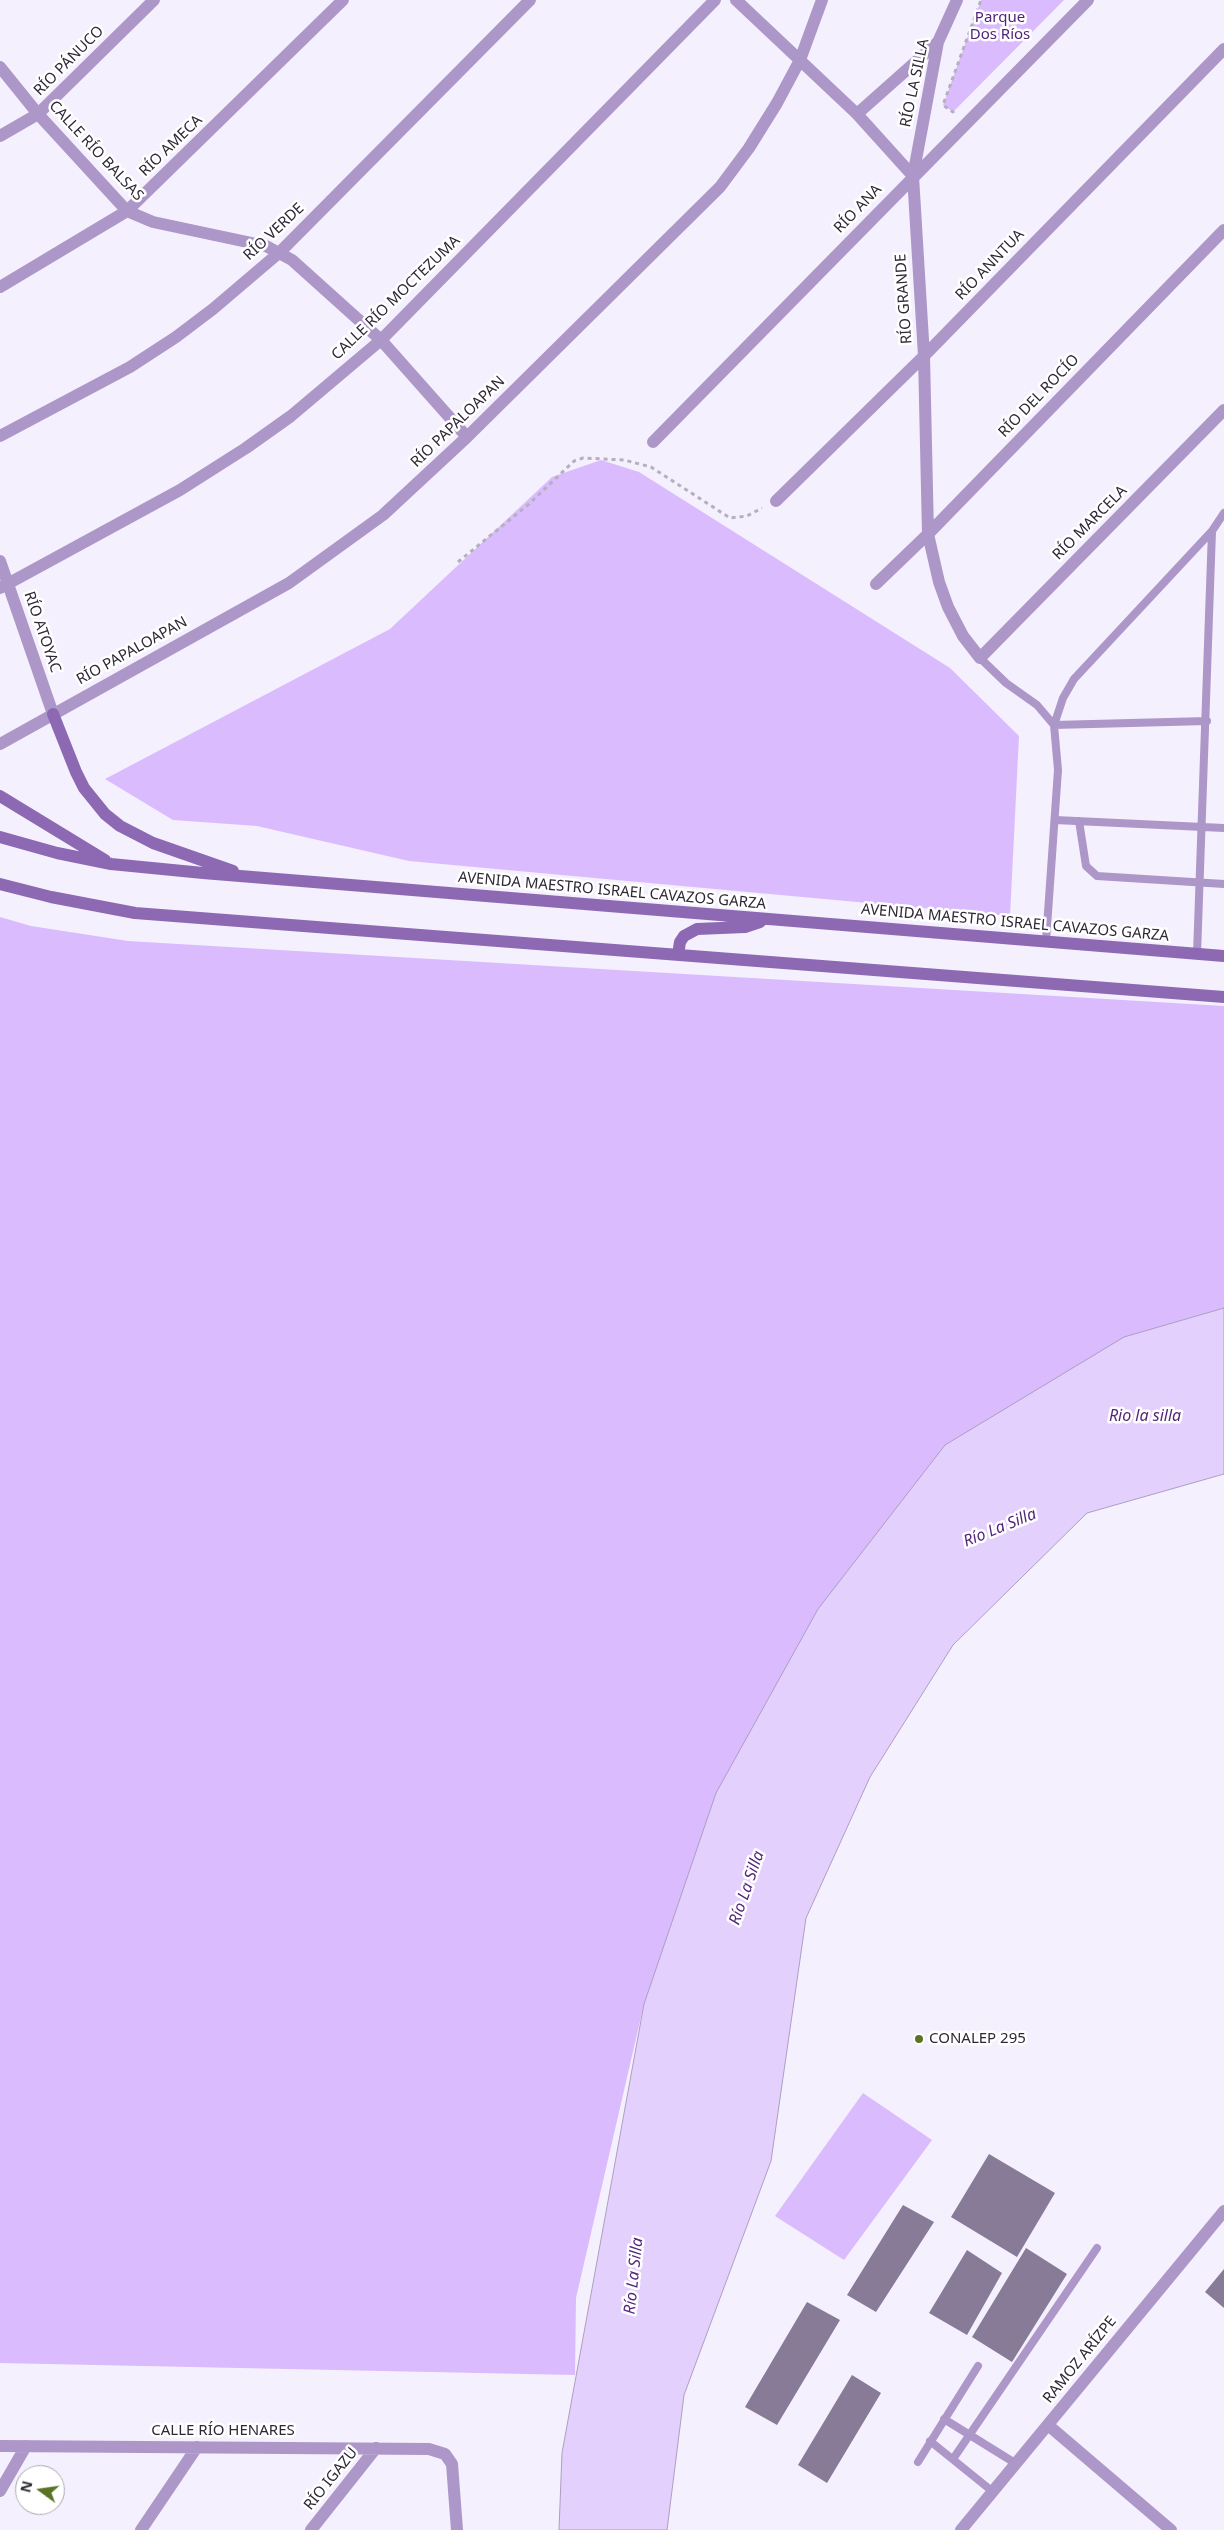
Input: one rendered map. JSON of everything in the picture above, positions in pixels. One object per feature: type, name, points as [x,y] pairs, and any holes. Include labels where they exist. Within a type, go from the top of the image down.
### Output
[{"type":"main road","points":[[54,714],[80,780],[105,814],[120,826],[153,843],[247,877]]},
{"type":"main road","points":[[0,796],[111,864]]},
{"type":"main road","name":"AVENIDA MAESTRO ISRAEL CAVAZOS GARZA","points":[[0,837],[57,853],[111,864],[247,877],[1224,956]]},
{"type":"main road","points":[[0,884],[51,897],[135,913],[1224,997]]},
{"type":"main road","points":[[678,955],[680,942],[684,936],[697,929],[745,927],[765,919]]},
{"type":"street","name":"RÍO PÁNUCO","points":[[0,136],[38,114],[154,0]]},
{"type":"street","name":"RÍO AMECA","points":[[0,287],[127,211],[343,0]]},
{"type":"street","name":"RÍO VERDE","points":[[0,436],[130,367],[176,337],[280,252],[530,0]]},
{"type":"street","name":"CALLE RÍO MOCTEZUMA","points":[[4,585],[113,528],[246,448],[291,416],[381,340],[715,0]]},
{"type":"street","points":[[736,0],[857,114],[913,176]]},
{"type":"street","name":"RÍO PAPALOAPAN","points":[[0,744],[288,583],[382,515],[467,437],[720,187],[749,148],[800,60],[822,0]]},
{"type":"street","name":"RÍO LA SILLA","points":[[913,176],[938,42],[957,0]]},
{"type":"street","name":"RÍO ANA","points":[[653,442],[1088,0]]},
{"type":"street","points":[[857,114],[938,42]]},
{"type":"street","name":"RÍO ANNTUA","points":[[776,501],[924,356],[1224,49]]},
{"type":"street","name":"CALLE RÍO BALSAS","points":[[0,67],[38,114],[127,211],[153,222],[249,242],[280,252],[306,272],[381,340],[467,437]]},
{"type":"street","name":"RÍO GRANDE","points":[[913,176],[924,356],[928,534],[939,582],[948,607],[963,636],[980,658]]},
{"type":"street","name":"RÍO DEL ROCÍO","points":[[876,584],[928,534],[1224,230]]},
{"type":"street","name":"RÍO MARCELA","points":[[980,658],[1224,410]]},
{"type":"street","name":"RÍO ATOYAC","points":[[0,561],[4,585],[54,714]]},
{"type":"street","name":"RAMOZ ARÍZPE","points":[[961,2530],[1224,2211]]},
{"type":"street","points":[[1048,2425],[1171,2530]]},
{"type":"street","name":"CALLE RÍO HENARES","points":[[0,2446],[420,2448],[445,2454],[449,2459],[453,2470],[457,2530]]},
{"type":"street","points":[[0,2491],[26,2446]]},
{"type":"street","points":[[141,2530],[197,2447]]},
{"type":"street","name":"RÍO IGAZU","points":[[311,2530],[376,2448]]},
{"type":"lane","points":[[1046,941],[1058,770],[1054,725],[1063,698],[1074,679],[1212,531],[1224,513]]},
{"type":"lane","points":[[1197,954],[1207,721],[1212,531]]},
{"type":"lane","points":[[980,658],[1006,683],[1037,704],[1054,725]]},
{"type":"lane","points":[[1054,725],[1207,721]]},
{"type":"lane","points":[[1054,820],[1224,828]]},
{"type":"lane","points":[[1079,821],[1086,866],[1097,876],[1224,884]]},
{"type":"lane","points":[[953,2458],[1097,2248]]},
{"type":"lane","points":[[918,2462],[978,2366]]},
{"type":"lane","points":[[944,2419],[1015,2464]]},
{"type":"lane","points":[[930,2441],[992,2491]]},
{"type":"path","points":[[960,105],[952,112],[943,105],[981,0]]},
{"type":"path","points":[[458,562],[529,504],[574,461],[583,458],[624,460],[651,467],[730,518],[747,516],[776,501]]},
{"type":"green space","name":"Parque Dos Ríos","points":[[981,0],[1064,0],[953,112],[943,105]]},
{"type":"green space","points":[[601,460],[639,472],[950,668],[1019,736],[1010,916],[409,861],[257,826],[173,820],[105,779],[390,629],[552,477]]},
{"type":"green space","points":[[0,917],[31,926],[128,941],[1224,1006],[1224,1369],[1075,1409],[644,2004],[576,2298],[575,2375],[0,2363]]},
{"type":"green space","points":[[863,2093],[932,2140],[844,2260],[775,2216]]},
{"type":"water","name":"Rio la silla","points":[[1224,1308],[1224,1474],[1087,1513],[953,1645],[870,1777],[806,1918],[771,2161],[684,2395],[667,2530],[559,2530],[562,2453],[644,2004],[716,1793],[818,1609],[945,1445],[1124,1337]]},
{"type":"building","points":[[989,2154],[1055,2193],[1017,2257],[951,2217]]},
{"type":"building","points":[[903,2205],[934,2222],[876,2312],[847,2295]]},
{"type":"building","points":[[1026,2248],[1067,2274],[1012,2362],[972,2337]]},
{"type":"building","points":[[967,2250],[1002,2273],[967,2335],[929,2313]]},
{"type":"building","points":[[1224,2269],[1224,2308],[1205,2292]]},
{"type":"building","points":[[807,2302],[840,2320],[777,2425],[745,2407]]},
{"type":"building","points":[[852,2375],[881,2393],[827,2483],[798,2465]]},
{"type":"place","name":"CONALEP 295","points":[[919,2039]]},
{"type":"water label","name":"Río La Silla","points":[[1000,1528]]},
{"type":"water label","name":"Río La Silla","points":[[747,1888]]},
{"type":"water label","name":"Río La Silla","points":[[634,2276]]}]
